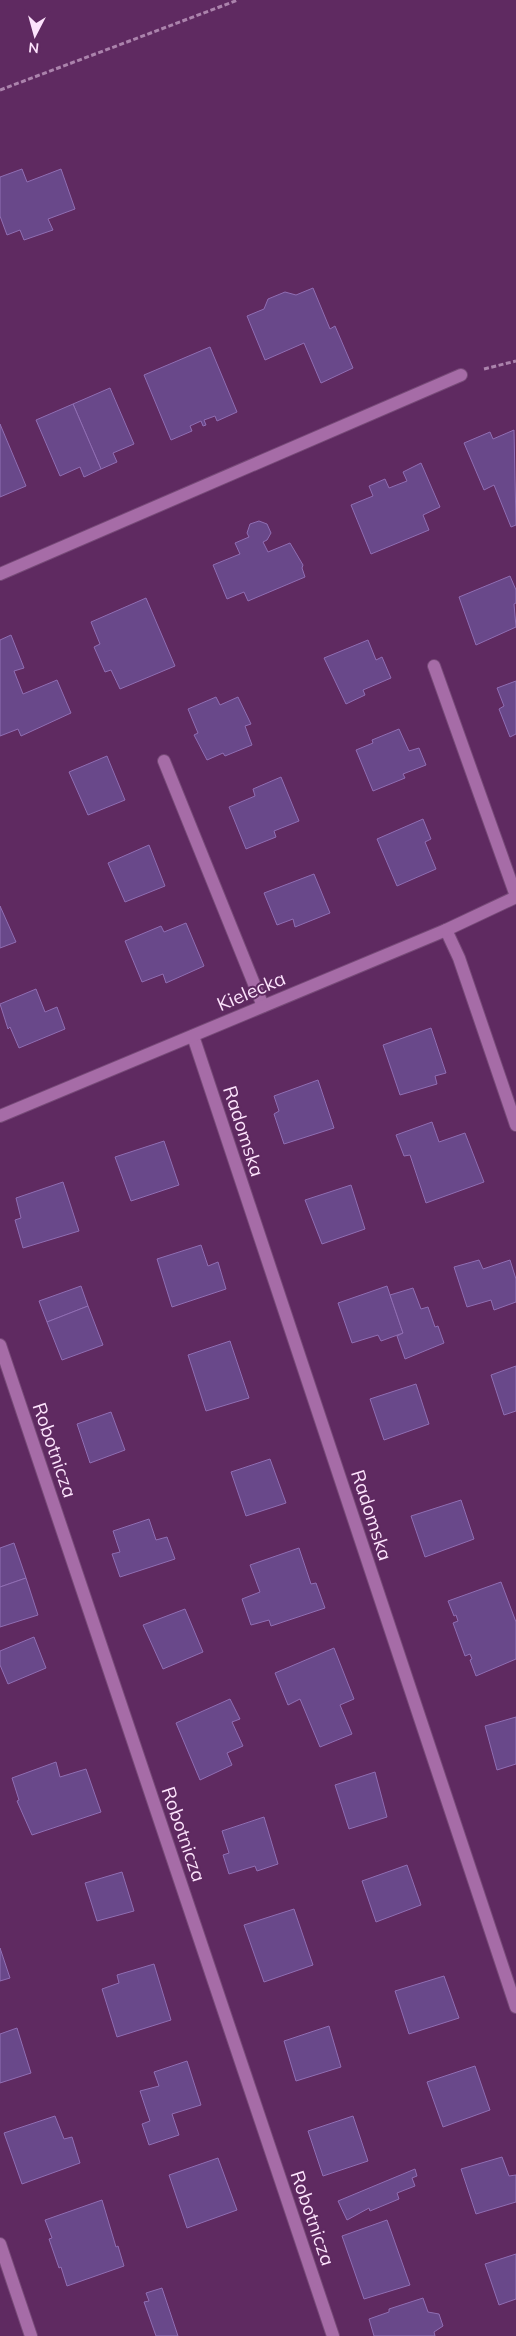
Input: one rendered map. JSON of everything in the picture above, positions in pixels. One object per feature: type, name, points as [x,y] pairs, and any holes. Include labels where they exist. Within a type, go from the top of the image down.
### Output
[{"type":"street","points":[[0,574],[461,375]]},
{"type":"street","points":[[434,666],[516,896]]},
{"type":"street","points":[[164,761],[263,1006]]},
{"type":"street","name":"Kielecka","points":[[0,1116],[446,930],[516,896]]},
{"type":"street","points":[[446,930],[459,958],[516,1125]]},
{"type":"street","name":"Radomska","points":[[193,1036],[516,2007]]},
{"type":"street","name":"Robotnicza","points":[[0,1344],[333,2336]]},
{"type":"street","points":[[0,2244],[31,2336]]},
{"type":"path","points":[[0,90],[238,0]]},
{"type":"path","points":[[461,375],[516,361]]},
{"type":"building","points":[[22,169],[27,182],[61,169],[75,209],[48,219],[53,230],[24,240],[20,230],[7,235],[0,216],[0,177]]},
{"type":"building","points":[[313,288],[330,329],[335,326],[353,368],[321,383],[304,343],[265,360],[247,316],[264,309],[268,299],[285,292],[296,295]]},
{"type":"building","points":[[210,347],[237,412],[217,421],[215,416],[204,420],[206,425],[203,426],[201,421],[190,426],[192,431],[171,440],[144,375]]},
{"type":"building","points":[[110,388],[134,444],[113,453],[117,462],[101,469],[73,404]]},
{"type":"building","points":[[73,404],[101,469],[84,477],[80,467],[60,476],[36,420]]},
{"type":"building","points":[[0,424],[26,486],[0,497]]},
{"type":"building","points":[[514,430],[516,525],[511,527],[494,485],[484,490],[464,443],[490,432],[493,439]]},
{"type":"building","points":[[421,463],[440,507],[423,515],[429,530],[371,554],[351,505],[373,496],[369,486],[385,479],[389,488],[407,481],[403,472]]},
{"type":"building","points":[[259,521],[267,524],[271,533],[267,540],[263,542],[268,552],[290,543],[303,565],[305,577],[248,601],[244,592],[227,599],[213,565],[240,554],[235,543],[249,537],[247,533],[250,524]]},
{"type":"building","points":[[510,576],[516,590],[516,603],[514,604],[516,627],[476,645],[459,597]]},
{"type":"building","points":[[146,598],[175,666],[120,689],[111,670],[105,672],[94,647],[100,644],[91,622]]},
{"type":"building","points":[[11,635],[24,668],[14,671],[23,694],[57,680],[71,713],[21,736],[18,729],[0,736],[0,640]]},
{"type":"building","points":[[368,640],[376,660],[382,657],[391,678],[363,690],[365,695],[346,704],[324,658]]},
{"type":"building","points":[[516,681],[516,734],[510,737],[499,709],[504,706],[497,688]]},
{"type":"building","points":[[216,697],[220,705],[238,697],[251,724],[245,726],[252,745],[225,756],[223,753],[207,760],[194,735],[198,733],[188,709]]},
{"type":"building","points":[[399,729],[409,751],[419,748],[426,765],[403,774],[405,778],[373,791],[356,750],[373,743],[372,740]]},
{"type":"building","points":[[107,756],[125,800],[88,815],[69,772]]},
{"type":"building","points":[[281,777],[299,821],[274,831],[276,837],[246,849],[229,807],[255,796],[253,789]]},
{"type":"building","points":[[423,819],[431,839],[425,842],[436,869],[397,886],[377,839]]},
{"type":"building","points":[[149,845],[165,886],[125,902],[108,863]]},
{"type":"building","points":[[314,874],[330,913],[295,927],[293,919],[277,925],[264,893]]},
{"type":"building","points":[[0,906],[16,942],[0,948]]},
{"type":"building","points":[[186,923],[204,966],[166,983],[163,974],[142,982],[125,941],[161,926],[164,932]]},
{"type":"building","points":[[36,989],[45,1012],[57,1007],[65,1029],[19,1048],[10,1027],[8,1029],[0,1004]]},
{"type":"building","points":[[431,1028],[446,1073],[435,1076],[437,1084],[400,1095],[383,1045]]},
{"type":"building","points":[[318,1080],[334,1128],[284,1144],[274,1114],[279,1111],[274,1096]]},
{"type":"building","points":[[432,1122],[439,1142],[465,1133],[484,1182],[426,1203],[410,1155],[404,1156],[396,1135]]},
{"type":"building","points":[[164,1141],[179,1185],[131,1201],[115,1157]]},
{"type":"building","points":[[63,1182],[79,1231],[23,1248],[15,1220],[21,1218],[16,1198]]},
{"type":"building","points":[[351,1185],[365,1229],[322,1244],[305,1200]]},
{"type":"building","points":[[201,1245],[208,1266],[218,1262],[226,1289],[172,1307],[157,1259]]},
{"type":"building","points":[[479,1260],[483,1269],[510,1260],[516,1279],[516,1302],[494,1310],[491,1300],[467,1307],[454,1267]]},
{"type":"building","points":[[81,1286],[88,1306],[47,1322],[39,1301]]},
{"type":"building","points":[[387,1286],[403,1333],[381,1341],[378,1335],[352,1343],[338,1303]]},
{"type":"building","points":[[413,1288],[421,1309],[428,1307],[435,1327],[438,1326],[444,1343],[405,1359],[397,1336],[403,1333],[390,1295]]},
{"type":"building","points":[[88,1306],[103,1345],[62,1360],[47,1322]]},
{"type":"building","points":[[230,1341],[249,1398],[206,1411],[188,1355]]},
{"type":"building","points":[[516,1366],[516,1411],[504,1415],[491,1375]]},
{"type":"building","points":[[416,1384],[429,1424],[384,1440],[370,1399]]},
{"type":"building","points":[[111,1412],[125,1450],[90,1463],[77,1424]]},
{"type":"building","points":[[270,1459],[286,1503],[246,1516],[231,1472]]},
{"type":"building","points":[[461,1500],[474,1539],[425,1557],[411,1516]]},
{"type":"building","points":[[149,1519],[156,1540],[167,1537],[175,1559],[120,1577],[112,1554],[120,1552],[113,1531]]},
{"type":"building","points":[[14,1543],[26,1578],[0,1587],[0,1548]]},
{"type":"building","points":[[299,1548],[311,1584],[316,1583],[325,1608],[271,1626],[269,1620],[251,1625],[242,1599],[260,1592],[250,1565]]},
{"type":"building","points":[[26,1578],[38,1615],[0,1627],[0,1587]]},
{"type":"building","points":[[501,1582],[516,1622],[516,1659],[476,1676],[470,1660],[472,1659],[470,1654],[465,1656],[453,1623],[458,1621],[448,1601]]},
{"type":"building","points":[[185,1609],[203,1652],[163,1669],[143,1625]]},
{"type":"building","points":[[34,1637],[46,1668],[8,1684],[0,1665],[0,1651]]},
{"type":"building","points":[[334,1648],[354,1699],[340,1705],[352,1734],[320,1747],[300,1699],[288,1705],[275,1673]]},
{"type":"building","points":[[230,1699],[240,1719],[232,1722],[243,1746],[227,1753],[232,1765],[200,1780],[176,1723]]},
{"type":"building","points":[[516,1717],[516,1764],[497,1770],[485,1726]]},
{"type":"building","points":[[56,1762],[60,1777],[86,1769],[101,1812],[32,1835],[17,1801],[19,1800],[12,1778]]},
{"type":"building","points":[[375,1772],[387,1817],[349,1829],[335,1785]]},
{"type":"building","points":[[264,1817],[278,1864],[257,1871],[255,1866],[229,1874],[223,1855],[229,1853],[222,1831]]},
{"type":"building","points":[[407,1865],[421,1905],[376,1922],[362,1881]]},
{"type":"building","points":[[122,1872],[134,1911],[97,1921],[85,1883]]},
{"type":"building","points":[[294,1909],[313,1965],[264,1982],[244,1925]]},
{"type":"building","points":[[0,1948],[10,1978],[0,1981]]},
{"type":"building","points":[[154,1964],[171,2020],[117,2037],[102,1989],[119,1983],[117,1975]]},
{"type":"building","points":[[444,1976],[459,2018],[409,2034],[395,1991]]},
{"type":"building","points":[[329,2026],[341,2067],[296,2081],[284,2041]]},
{"type":"building","points":[[17,2028],[31,2073],[0,2083],[0,2034]]},
{"type":"building","points":[[187,2061],[201,2105],[172,2114],[179,2135],[149,2145],[142,2124],[150,2121],[140,2091],[159,2086],[154,2072]]},
{"type":"building","points":[[475,2066],[490,2110],[443,2127],[427,2082]]},
{"type":"building","points":[[55,2116],[64,2139],[72,2137],[80,2163],[22,2184],[4,2133]]},
{"type":"building","points":[[353,2116],[368,2161],[323,2176],[308,2131]]},
{"type":"building","points":[[502,2157],[509,2176],[516,2175],[516,2202],[476,2214],[461,2169]]},
{"type":"building","points":[[218,2158],[237,2210],[187,2228],[169,2175]]},
{"type":"building","points":[[415,2169],[417,2176],[412,2178],[415,2186],[397,2193],[399,2199],[370,2211],[369,2208],[347,2220],[338,2201]]},
{"type":"building","points":[[102,2200],[116,2247],[118,2246],[124,2266],[67,2286],[49,2239],[52,2238],[45,2220]]},
{"type":"building","points":[[387,2220],[410,2285],[364,2299],[342,2236]]},
{"type":"building","points":[[516,2254],[516,2299],[499,2305],[485,2264]]},
{"type":"building","points":[[162,2288],[178,2336],[156,2336],[144,2302],[149,2301],[146,2293]]},
{"type":"building","points":[[423,2298],[428,2312],[439,2314],[443,2326],[434,2332],[435,2336],[374,2336],[369,2319],[389,2312],[389,2309]]}]
